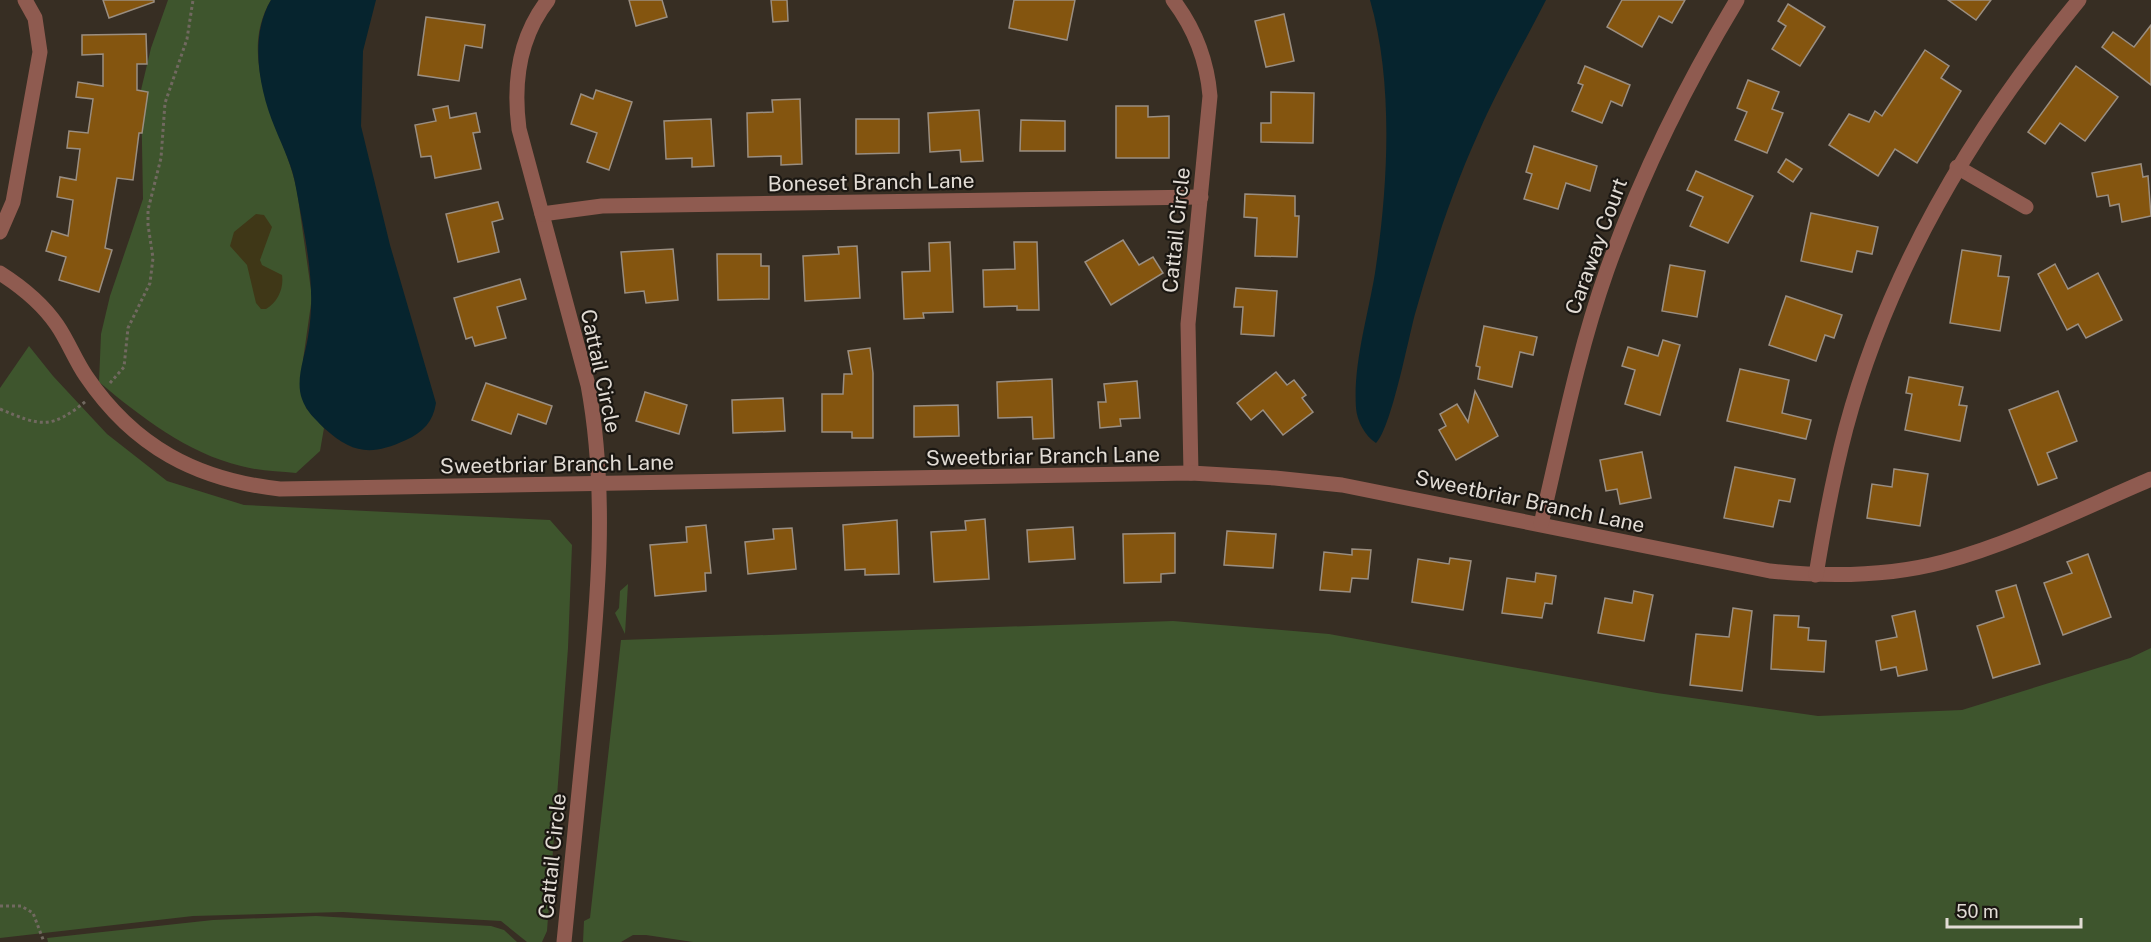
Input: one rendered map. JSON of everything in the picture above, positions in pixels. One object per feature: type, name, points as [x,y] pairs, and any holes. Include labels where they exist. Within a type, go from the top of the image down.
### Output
[{"type":"street","points":[[0,232],[13,202],[40,52],[35,18],[25,0]]},
{"type":"street","name":"Cattail Circle","points":[[548,0],[534,21],[525,41],[516,85],[519,129],[588,385],[595,423],[598,484],[598,606],[564,942]]},
{"type":"street","name":"Cattail Circle","points":[[1173,0],[1186,17],[1200,47],[1208,75],[1210,96],[1188,324],[1191,473]]},
{"type":"street","name":"Caraway Court","points":[[1541,524],[1582,352],[1607,271],[1635,196],[1663,134],[1737,0]]},
{"type":"street","points":[[1816,575],[1828,501],[1863,373],[1905,268],[1958,167],[2016,79],[2079,0]]},
{"type":"street","points":[[1958,167],[2026,207]]},
{"type":"street","name":"Boneset Branch Lane","points":[[542,214],[602,206],[1201,197]]},
{"type":"street","name":"Sweetbriar Branch Lane","points":[[0,273],[40,304],[57,325],[97,392],[132,430],[162,452],[214,477],[247,485],[280,489],[1191,473],[1342,485],[1770,571],[1816,575],[1861,575],[1942,562],[1986,548],[2151,479]]},
{"type":"path","points":[[0,409],[45,424],[67,417],[117,377],[124,367],[128,328],[150,282],[153,258],[148,210],[161,158],[165,103],[187,39],[193,0]]},
{"type":"path","points":[[0,906],[21,906],[33,913],[44,942]]},
{"type":"green space","points":[[168,0],[271,0],[261,24],[258,47],[260,72],[297,191],[312,297],[303,360],[306,408],[324,428],[320,451],[296,473],[248,468],[202,452],[148,421],[99,382],[101,334],[110,296],[143,199],[141,90],[151,48]]},
{"type":"green space","points":[[29,346],[53,376],[107,434],[167,481],[244,505],[550,520],[572,545],[568,648],[547,931],[542,942],[527,942],[501,921],[343,912],[193,916],[0,938],[0,388]]},
{"type":"green space","points":[[628,584],[625,634],[615,613],[619,608],[620,591]]},
{"type":"green space","points":[[1173,621],[1329,634],[1657,693],[1818,716],[1962,710],[2130,658],[2151,648],[2151,942],[693,942],[633,935],[621,942],[583,942],[584,921],[590,918],[621,640]]},
{"type":"green space","points":[[316,916],[491,926],[504,930],[517,942],[48,942],[47,938],[213,920]]},
{"type":"sand","points":[[256,214],[264,215],[272,227],[260,260],[262,265],[282,275],[279,294],[274,303],[266,309],[261,309],[256,303],[247,265],[230,246],[234,232]]},
{"type":"water","points":[[271,0],[376,0],[363,51],[361,126],[390,245],[436,403],[430,421],[422,430],[406,440],[382,449],[363,450],[334,437],[308,411],[300,392],[300,376],[310,318],[311,281],[295,180],[269,113],[261,81],[258,47],[260,30]]},
{"type":"water","points":[[1370,0],[1546,0],[1494,100],[1460,178],[1443,223],[1415,314],[1393,403],[1382,435],[1376,443],[1365,432],[1356,408],[1359,357],[1380,240],[1385,171],[1386,100],[1378,32]]},
{"type":"building","points":[[103,0],[154,0],[154,2],[109,18]]},
{"type":"building","points":[[629,0],[662,0],[667,17],[636,26]]},
{"type":"building","points":[[771,0],[787,0],[788,21],[773,22]]},
{"type":"building","points":[[1014,0],[1075,0],[1067,40],[1009,28]]},
{"type":"building","points":[[1622,0],[1685,0],[1672,23],[1659,16],[1642,47],[1607,27]]},
{"type":"building","points":[[1948,0],[1991,0],[1976,20]]},
{"type":"building","points":[[1788,4],[1825,27],[1800,66],[1772,49],[1786,26],[1778,21]]},
{"type":"building","points":[[1284,14],[1294,61],[1266,67],[1255,21]]},
{"type":"building","points":[[426,17],[485,25],[482,48],[465,45],[459,81],[418,75]]},
{"type":"building","points":[[2151,25],[2151,85],[2102,47],[2113,32],[2134,47]]},
{"type":"building","points":[[146,34],[147,64],[137,64],[137,90],[148,92],[142,133],[139,133],[133,180],[117,178],[105,248],[112,250],[99,292],[59,280],[66,257],[46,251],[52,231],[68,236],[73,200],[57,197],[60,177],[76,180],[80,149],[67,148],[69,131],[88,133],[93,99],[76,97],[78,82],[103,86],[103,54],[82,55],[82,35]]},
{"type":"building","points":[[1925,50],[1949,66],[1941,78],[1961,91],[1917,163],[1895,149],[1878,176],[1829,145],[1849,114],[1869,122],[1875,111],[1882,116]]},
{"type":"building","points":[[1585,66],[1630,85],[1622,106],[1611,101],[1602,123],[1572,111],[1583,85],[1578,83]]},
{"type":"building","points":[[2076,66],[2118,97],[2085,141],[2060,123],[2045,144],[2028,132]]},
{"type":"building","points":[[1748,80],[1779,92],[1772,109],[1783,113],[1767,153],[1735,140],[1747,112],[1737,108]]},
{"type":"building","points":[[596,90],[632,102],[609,170],[587,162],[597,133],[571,124],[581,94],[593,99]]},
{"type":"building","points":[[1271,92],[1314,93],[1313,143],[1261,142],[1261,123],[1271,123]]},
{"type":"building","points":[[800,99],[802,164],[781,165],[781,156],[748,157],[747,113],[773,112],[772,100]]},
{"type":"building","points":[[448,106],[450,118],[476,113],[480,132],[473,133],[481,169],[435,178],[431,156],[421,157],[415,125],[436,121],[433,109]]},
{"type":"building","points":[[1116,106],[1148,106],[1148,117],[1169,116],[1169,158],[1116,158]]},
{"type":"building","points":[[979,110],[983,161],[961,162],[960,150],[930,152],[928,113]]},
{"type":"building","points":[[711,119],[714,166],[692,167],[692,158],[666,159],[664,121]]},
{"type":"building","points":[[856,119],[899,119],[899,153],[856,154]]},
{"type":"building","points":[[1021,120],[1065,121],[1065,151],[1020,151]]},
{"type":"building","points":[[1534,146],[1597,166],[1590,191],[1566,183],[1558,209],[1524,199],[1532,174],[1526,172]]},
{"type":"building","points":[[1786,159],[1802,169],[1793,182],[1778,172]]},
{"type":"building","points":[[2141,164],[2143,177],[2148,176],[2151,216],[2122,222],[2119,204],[2110,206],[2108,195],[2097,197],[2092,173]]},
{"type":"building","points":[[1696,171],[1753,196],[1728,243],[1690,226],[1703,197],[1687,190]]},
{"type":"building","points":[[1245,194],[1295,196],[1295,216],[1299,216],[1297,257],[1255,256],[1257,218],[1244,217]]},
{"type":"building","points":[[498,202],[503,219],[492,222],[499,252],[458,262],[446,214]]},
{"type":"building","points":[[1811,213],[1878,227],[1872,254],[1857,251],[1852,272],[1801,261]]},
{"type":"building","points":[[1123,240],[1139,265],[1153,257],[1163,273],[1111,305],[1085,262]]},
{"type":"building","points":[[950,242],[953,312],[923,313],[924,318],[904,319],[902,272],[930,271],[929,243]]},
{"type":"building","points":[[1014,242],[1037,242],[1039,310],[1017,310],[1017,306],[984,307],[983,270],[1015,269]]},
{"type":"building","points":[[857,246],[860,298],[805,301],[803,256],[839,254],[838,247]]},
{"type":"building","points":[[673,249],[678,300],[646,303],[644,291],[625,293],[621,252]]},
{"type":"building","points":[[1962,250],[2001,256],[1998,276],[2009,277],[2000,331],[1950,323]]},
{"type":"building","points":[[717,254],[761,254],[761,266],[769,266],[769,299],[718,300]]},
{"type":"building","points":[[2055,264],[2068,289],[2098,273],[2122,320],[2086,338],[2078,324],[2067,330],[2038,274]]},
{"type":"building","points":[[1670,265],[1705,271],[1697,317],[1662,311]]},
{"type":"building","points":[[520,279],[526,299],[497,307],[506,338],[475,346],[472,337],[466,339],[454,298]]},
{"type":"building","points":[[1236,288],[1277,291],[1274,336],[1241,334],[1243,307],[1234,307]]},
{"type":"building","points":[[1786,296],[1842,315],[1834,338],[1825,335],[1816,361],[1769,345]]},
{"type":"building","points":[[1484,326],[1537,337],[1533,355],[1520,352],[1512,387],[1478,379],[1480,367],[1476,366]]},
{"type":"building","points":[[1663,340],[1680,345],[1660,415],[1625,404],[1635,370],[1622,366],[1628,347],[1658,356]]},
{"type":"building","points":[[870,348],[873,373],[873,438],[852,438],[852,432],[822,432],[822,394],[843,394],[844,374],[852,374],[848,351]]},
{"type":"building","points":[[1740,369],[1789,380],[1782,413],[1811,420],[1806,439],[1727,421]]},
{"type":"building","points":[[1276,372],[1287,385],[1294,380],[1306,395],[1302,398],[1313,412],[1283,435],[1263,410],[1251,420],[1237,403]]},
{"type":"building","points":[[1909,377],[1963,387],[1959,405],[1967,406],[1960,441],[1905,430],[1912,394],[1906,393]]},
{"type":"building","points":[[1052,379],[1054,438],[1033,439],[1032,417],[998,418],[997,382]]},
{"type":"building","points":[[1137,381],[1140,418],[1120,419],[1121,426],[1100,428],[1098,402],[1106,402],[1104,384]]},
{"type":"building","points":[[486,383],[552,406],[546,424],[518,414],[511,434],[472,420]]},
{"type":"building","points":[[1475,391],[1498,436],[1456,460],[1439,430],[1446,426],[1440,414],[1457,404],[1468,422]]},
{"type":"building","points":[[2058,391],[2077,441],[2047,453],[2057,478],[2038,485],[2009,410]]},
{"type":"building","points":[[645,392],[687,405],[679,434],[636,421]]},
{"type":"building","points":[[783,398],[785,431],[733,433],[732,400]]},
{"type":"building","points":[[958,405],[959,436],[914,437],[914,406]]},
{"type":"building","points":[[1642,452],[1651,498],[1620,504],[1617,489],[1606,491],[1600,460]]},
{"type":"building","points":[[1735,467],[1795,479],[1790,502],[1779,500],[1773,527],[1724,518]]},
{"type":"building","points":[[1894,469],[1928,474],[1920,526],[1867,518],[1872,484],[1892,487]]},
{"type":"building","points":[[985,519],[989,579],[934,582],[931,532],[966,530],[965,521]]},
{"type":"building","points":[[897,520],[899,574],[865,575],[865,569],[845,570],[843,525]]},
{"type":"building","points":[[706,525],[711,573],[705,573],[706,591],[655,596],[650,545],[687,542],[686,527]]},
{"type":"building","points":[[1073,527],[1075,559],[1029,562],[1027,530]]},
{"type":"building","points":[[792,528],[796,569],[748,574],[745,542],[774,539],[773,529]]},
{"type":"building","points":[[1227,531],[1276,534],[1273,568],[1224,565]]},
{"type":"building","points":[[1175,533],[1175,573],[1161,574],[1161,582],[1124,583],[1123,534]]},
{"type":"building","points":[[1352,549],[1371,550],[1368,579],[1352,578],[1350,592],[1320,590],[1324,552],[1352,555]]},
{"type":"building","points":[[2088,554],[2111,617],[2063,635],[2044,583],[2072,573],[2067,562]]},
{"type":"building","points":[[1450,558],[1471,561],[1463,610],[1412,602],[1418,559],[1449,564]]},
{"type":"building","points":[[1536,573],[1556,576],[1552,604],[1545,603],[1542,618],[1502,613],[1507,578],[1535,582]]},
{"type":"building","points":[[2016,585],[2040,664],[1993,678],[1977,626],[2004,617],[1996,591]]},
{"type":"building","points":[[1634,591],[1653,595],[1644,641],[1598,633],[1605,598],[1632,603]]},
{"type":"building","points":[[1733,608],[1752,611],[1742,691],[1690,685],[1696,634],[1729,637]]},
{"type":"building","points":[[1915,611],[1927,670],[1898,676],[1896,667],[1881,670],[1876,641],[1897,637],[1892,616]]},
{"type":"building","points":[[1774,615],[1799,616],[1798,627],[1809,628],[1808,640],[1826,641],[1824,672],[1771,669]]}]
